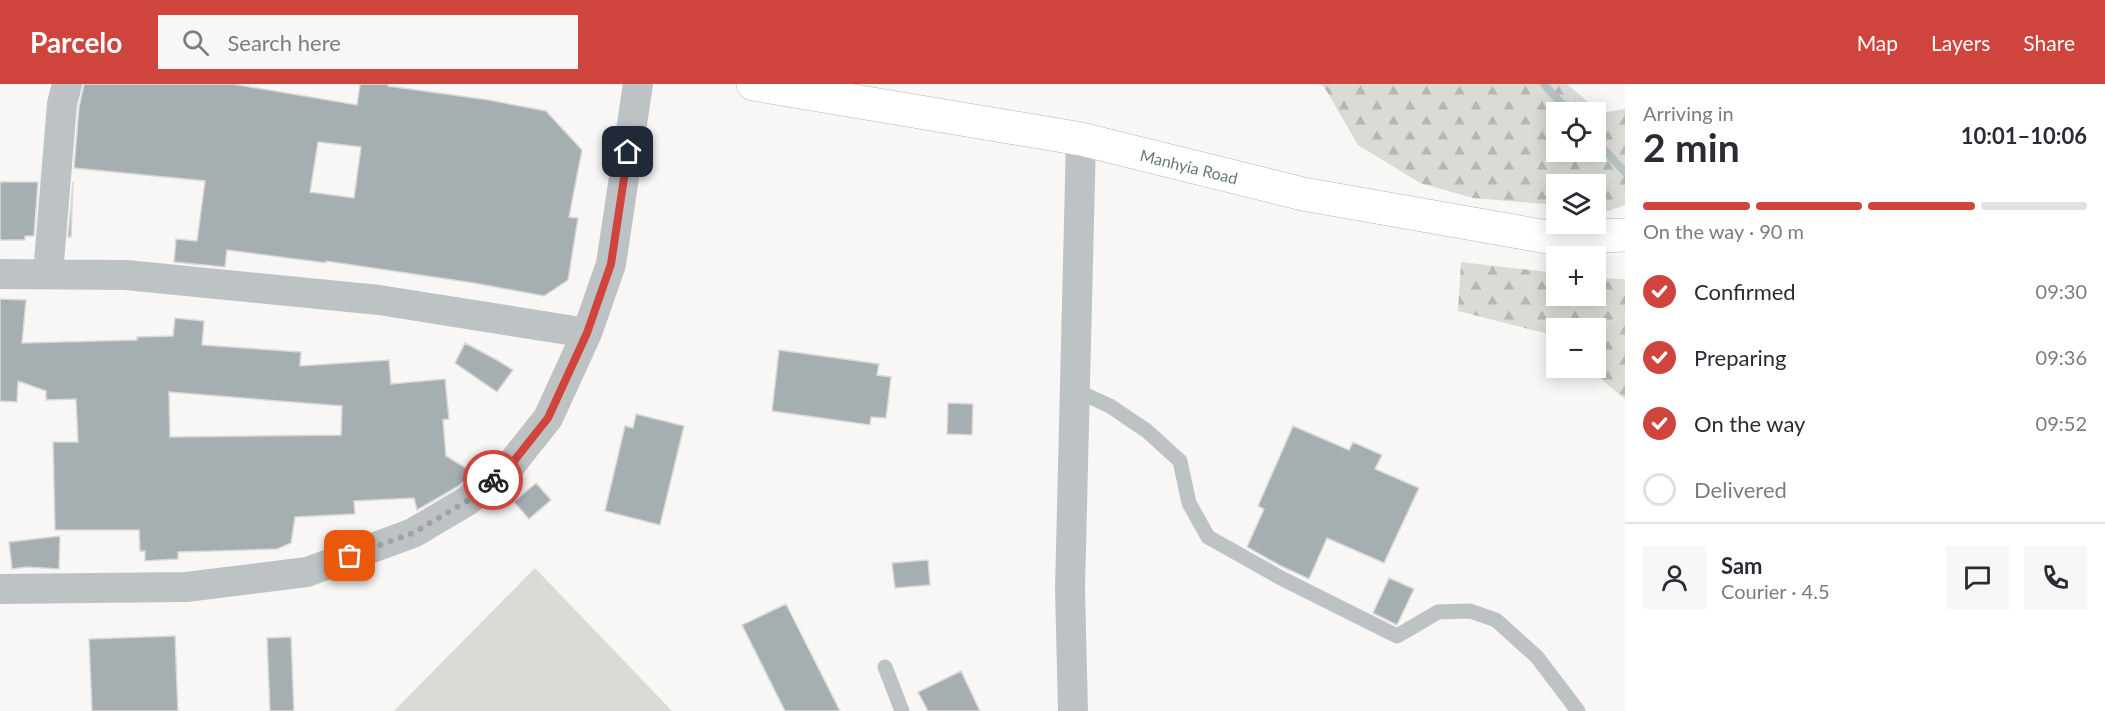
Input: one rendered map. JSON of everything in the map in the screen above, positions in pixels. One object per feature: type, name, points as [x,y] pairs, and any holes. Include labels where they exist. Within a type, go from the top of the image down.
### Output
[{"type":"main road","name":"Manhyia Road","points":[[753,84],[1081,139],[1304,194],[1553,238],[1625,235]]},
{"type":"street","points":[[48,274],[62,104],[67,84]]},
{"type":"street","points":[[0,589],[186,587],[307,572],[413,533],[467,501],[510,466],[548,418],[587,333],[611,264],[638,84]]},
{"type":"street","points":[[1073,711],[1070,589],[1081,139]]},
{"type":"street","points":[[0,274],[126,275],[379,300],[587,333]]},
{"type":"lane","points":[[1075,390],[1110,406],[1147,431],[1180,461],[1189,503],[1208,537],[1281,578],[1396,636],[1438,612],[1470,611],[1496,620],[1538,657],[1578,711]]},
{"type":"lane","points":[[885,667],[903,711]]},
{"type":"green space","points":[[1321,84],[1567,84],[1588,102],[1546,102],[1546,162],[1606,162],[1606,112],[1625,109],[1625,205],[1606,211],[1606,174],[1546,174],[1546,204],[1473,198],[1420,183],[1358,145]]},
{"type":"green space","points":[[1461,262],[1546,272],[1546,306],[1606,306],[1606,278],[1625,279],[1625,399],[1599,378],[1606,378],[1606,318],[1546,318],[1546,334],[1458,311]]},
{"type":"green space","points":[[535,568],[672,711],[394,711]]},
{"type":"building","points":[[84,84],[233,84],[357,105],[360,84],[388,84],[388,86],[489,100],[546,111],[582,150],[569,217],[578,218],[568,280],[544,296],[326,261],[326,263],[227,250],[225,267],[174,262],[176,239],[197,241],[205,181],[74,168],[79,107]],"holes":[[[318,142],[361,147],[354,198],[310,192]]]},
{"type":"building","points":[[0,182],[38,182],[34,236],[25,236],[25,240],[0,240]]},
{"type":"building","points":[[73,182],[71,237],[68,237]]},
{"type":"building","points":[[0,299],[26,300],[22,343],[137,340],[137,337],[173,336],[175,318],[204,321],[202,345],[301,352],[300,366],[389,360],[391,384],[445,379],[449,419],[443,420],[446,456],[466,468],[469,477],[457,487],[417,510],[414,498],[354,501],[355,514],[295,517],[291,543],[277,549],[178,552],[178,559],[145,561],[145,551],[140,551],[139,530],[55,530],[53,442],[78,442],[76,399],[46,400],[46,391],[18,381],[17,402],[0,401]],"holes":[[[169,392],[342,406],[341,435],[170,437]]]},
{"type":"building","points":[[465,343],[513,370],[497,392],[455,363]]},
{"type":"building","points":[[779,350],[879,364],[877,375],[891,377],[886,418],[871,417],[870,425],[772,411]]},
{"type":"building","points":[[948,403],[973,404],[972,435],[947,434]]},
{"type":"building","points":[[636,414],[684,426],[660,525],[605,511],[625,426],[633,428]]},
{"type":"building","points":[[1293,426],[1349,450],[1353,442],[1382,455],[1375,469],[1419,488],[1384,563],[1327,538],[1309,579],[1247,547],[1264,509],[1258,506]]},
{"type":"building","points":[[536,483],[551,500],[529,519],[514,502]]},
{"type":"building","points":[[60,536],[59,569],[27,567],[12,569],[9,542]]},
{"type":"building","points":[[928,560],[930,585],[895,588],[892,563]]},
{"type":"building","points":[[1389,578],[1414,589],[1397,625],[1373,613]]},
{"type":"building","points":[[786,604],[840,711],[785,711],[742,625]]},
{"type":"building","points":[[175,636],[178,711],[92,711],[89,639]]},
{"type":"building","points":[[291,637],[294,711],[270,711],[267,638]]},
{"type":"building","points":[[961,671],[980,711],[928,711],[918,692]]},
{"type":"waterway","points":[[1544,84],[1560,102]]},
{"type":"waterway","points":[[1606,152],[1625,172]]},
{"type":"way so far","points":[[350,556],[413,533],[467,501],[493,480]]},
{"type":"route","points":[[493,480],[510,466],[548,418],[587,333],[611,264],[628,152]]}]
